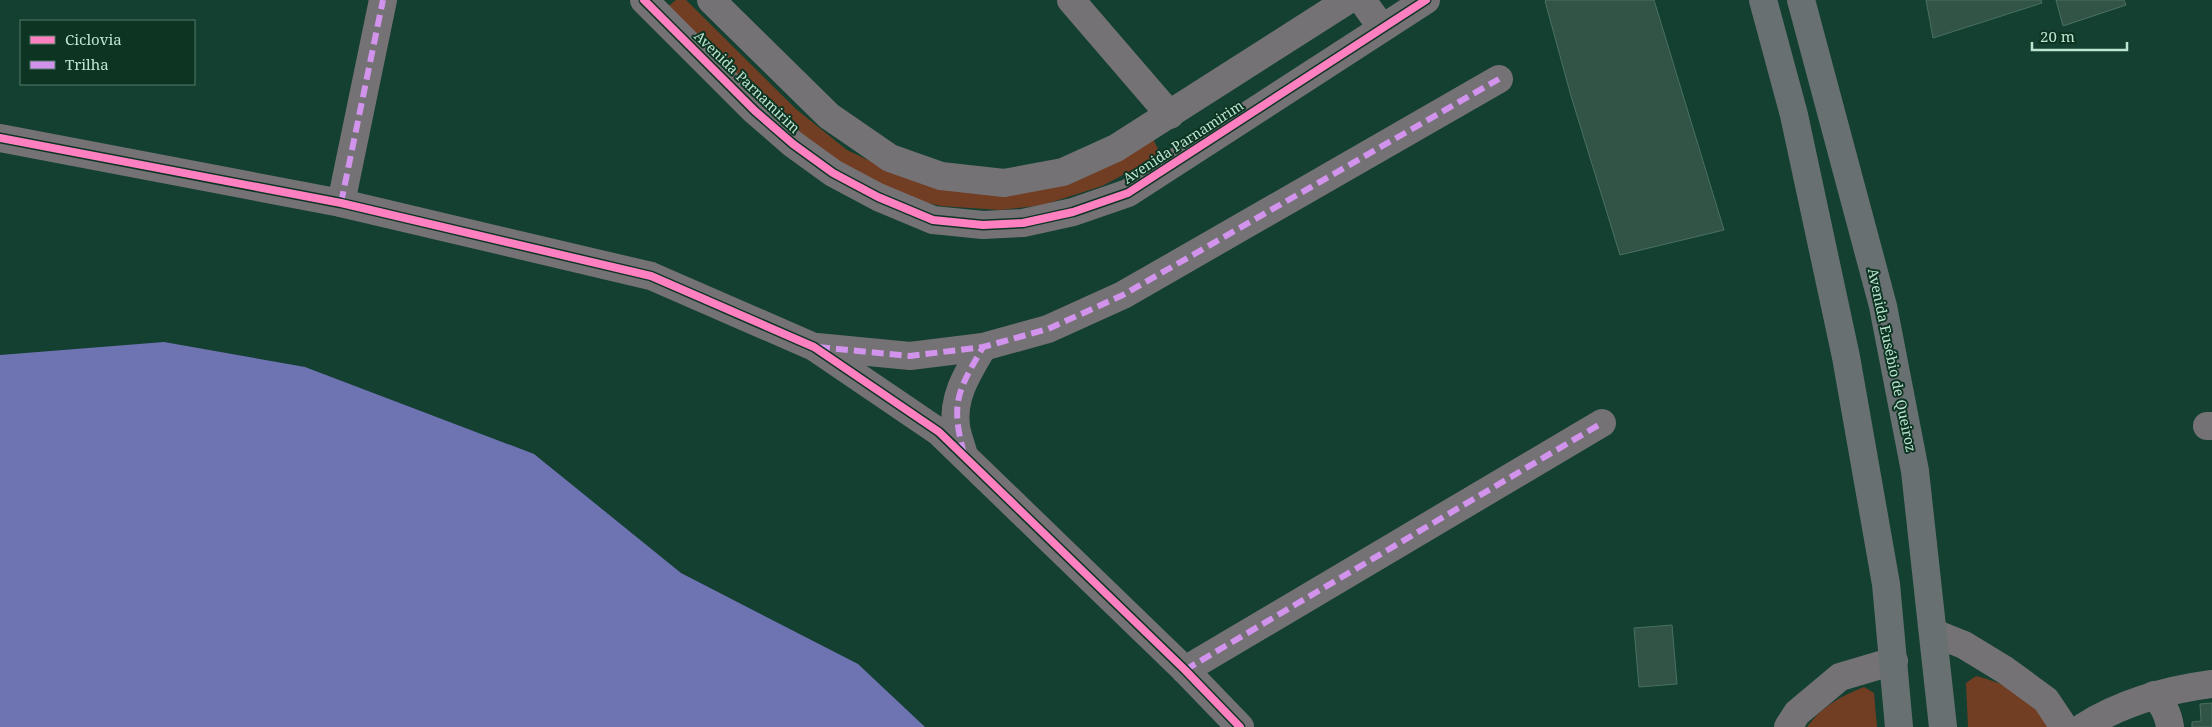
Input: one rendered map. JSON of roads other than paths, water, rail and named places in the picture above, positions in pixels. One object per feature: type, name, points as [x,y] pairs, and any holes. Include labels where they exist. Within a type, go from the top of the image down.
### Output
[{"type":"main road","points":[[1763,0],[1794,115],[1846,358],[1886,584],[1899,727]]},
{"type":"main road","name":"Avenida Eusébio de Queiroz","points":[[1801,0],[1883,306],[1915,471],[1943,727]]},
{"type":"street","points":[[341,204],[383,0]]},
{"type":"street","name":"Avenida Parnamirim","points":[[644,0],[755,111],[793,144],[833,174],[878,197],[933,220],[983,225],[1023,223],[1073,212],[1128,193],[1426,0]]},
{"type":"street","points":[[711,0],[829,116],[890,158],[941,176],[1004,183],[1063,172],[1116,148],[1348,0]]},
{"type":"street","points":[[1072,0],[1170,115]]},
{"type":"street","points":[[1362,0],[1382,28]]},
{"type":"street","points":[[814,347],[910,356],[983,347],[1048,330],[1123,295],[1499,79]]},
{"type":"street","points":[[0,138],[341,204],[651,276],[814,347],[939,432],[1185,670],[1240,727]]},
{"type":"street","points":[[964,456],[956,426],[957,401],[964,380],[983,347]]},
{"type":"street","points":[[1185,670],[1602,423]]},
{"type":"street","points":[[1934,633],[1964,645],[2005,670],[2046,700],[2064,727]]},
{"type":"street","points":[[1788,727],[1797,713],[1840,677],[1894,661]]},
{"type":"street","points":[[2083,727],[2124,705],[2154,695],[2212,684]]},
{"type":"street","points":[[2154,695],[2162,705],[2168,717],[2170,727]]},
{"type":"water","points":[[164,342],[305,367],[534,454],[681,573],[858,664],[925,727],[0,727],[0,355]]}]
